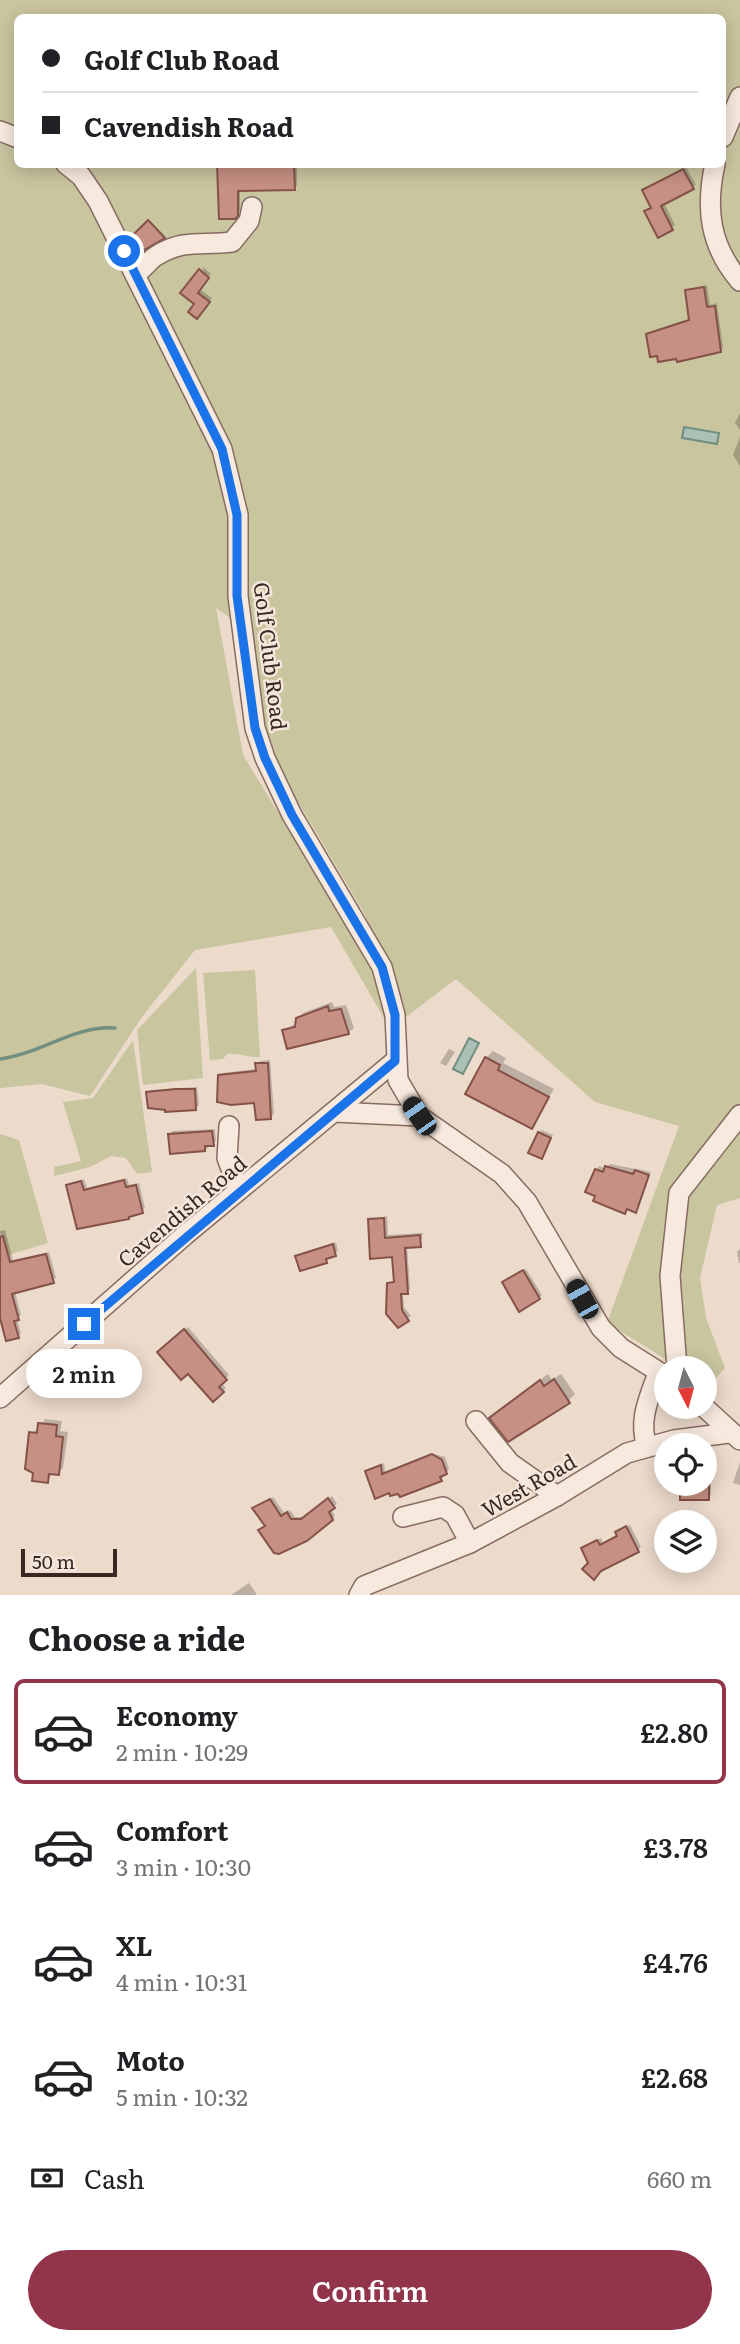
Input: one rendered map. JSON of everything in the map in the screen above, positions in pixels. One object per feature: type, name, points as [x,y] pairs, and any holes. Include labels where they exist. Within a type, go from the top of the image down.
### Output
[{"type":"street","points":[[726,129],[740,97]]},
{"type":"street","name":"Golf Club Road","points":[[71,168],[81,176],[98,201],[222,449],[231,479],[237,515],[237,596],[255,728],[265,758],[292,815],[382,967],[395,1015],[395,1061],[403,1094],[419,1116]]},
{"type":"street","points":[[714,168],[709,191],[710,227],[724,262],[740,281]]},
{"type":"street","points":[[135,274],[152,258],[169,248],[191,241],[214,245],[232,242],[249,221],[252,207]]},
{"type":"street","name":"Cavendish Road","points":[[0,1398],[239,1190],[395,1061]]},
{"type":"street","points":[[334,1112],[419,1116],[502,1174],[515,1186],[601,1328],[621,1348],[654,1366]]},
{"type":"street","points":[[668,1356],[670,1276],[678,1193],[740,1115]]},
{"type":"street","points":[[229,1126],[227,1158],[239,1190]]},
{"type":"street","points":[[647,1447],[642,1432],[644,1414],[654,1396]]},
{"type":"street","points":[[717,1419],[734,1436]]},
{"type":"street","points":[[476,1421],[510,1463],[557,1496]]},
{"type":"street","name":"West Road","points":[[359,1595],[364,1586],[470,1543],[557,1496],[627,1453],[647,1447],[734,1436]]},
{"type":"street","points":[[403,1517],[443,1507],[455,1515],[470,1543]]},
{"type":"shaded area","points":[[0,0],[740,0],[740,1198],[717,1205],[700,1278],[706,1318],[725,1368],[718,1376],[718,1356],[661,1356],[607,1323],[679,1126],[595,1102],[456,979],[406,1017],[403,1002],[364,913],[282,775],[274,751],[255,728],[236,622],[216,608],[243,755],[375,971],[388,1025],[331,927],[195,950],[142,1017],[90,1096],[42,1084],[0,1088]]},
{"type":"shaded area","points":[[684,427],[719,433],[717,444],[682,438]]},
{"type":"shaded area","points":[[196,968],[203,1078],[143,1085],[137,1030]]},
{"type":"shaded area","points":[[255,970],[260,1057],[227,1054],[223,1059],[210,1060],[203,973]]},
{"type":"shaded area","points":[[469,1038],[479,1043],[463,1074],[453,1069]]},
{"type":"shaded area","points":[[133,1040],[152,1172],[137,1174],[126,1158],[111,1156],[90,1167],[54,1176],[54,1167],[81,1161],[63,1102],[93,1098]]},
{"type":"shaded area","points":[[0,1134],[19,1140],[48,1243],[8,1255],[0,1233]]},
{"type":"building","points":[[217,168],[294,168],[295,190],[238,191],[238,216],[235,219],[219,219]]},
{"type":"building","points":[[683,169],[694,189],[661,206],[673,230],[658,238],[644,211],[651,208],[642,190]]},
{"type":"building","points":[[148,220],[165,238],[144,250],[131,237]]},
{"type":"building","points":[[199,269],[209,278],[198,293],[210,302],[197,319],[188,312],[194,304],[180,293]]},
{"type":"building","points":[[704,287],[707,307],[715,306],[721,352],[677,362],[676,359],[658,362],[657,356],[650,357],[646,334],[689,320],[685,290]]},
{"type":"building","points":[[328,1006],[329,1011],[341,1009],[349,1034],[287,1049],[282,1030],[295,1027],[296,1018]]},
{"type":"building","points":[[485,1057],[500,1065],[498,1070],[549,1097],[532,1129],[465,1094]]},
{"type":"building","points":[[255,1063],[268,1063],[271,1119],[256,1120],[254,1103],[231,1105],[217,1102],[218,1075],[256,1071]]},
{"type":"building","points":[[195,1089],[196,1110],[165,1112],[148,1108],[146,1092]]},
{"type":"building","points":[[212,1131],[214,1146],[205,1146],[205,1151],[170,1154],[168,1134]]},
{"type":"building","points":[[538,1132],[551,1138],[542,1159],[528,1153]]},
{"type":"building","points":[[605,1166],[633,1174],[635,1170],[649,1175],[636,1213],[627,1209],[625,1214],[593,1201],[595,1196],[585,1192],[595,1169],[603,1172]]},
{"type":"building","points":[[124,1180],[126,1187],[136,1185],[143,1213],[129,1219],[77,1229],[66,1185],[81,1181],[84,1190]]},
{"type":"building","points":[[384,1218],[385,1238],[420,1235],[421,1247],[405,1248],[408,1294],[401,1294],[402,1310],[409,1321],[398,1328],[386,1314],[387,1283],[394,1282],[392,1257],[370,1259],[368,1219]]},
{"type":"building","points":[[3,1236],[10,1262],[46,1254],[54,1283],[12,1294],[19,1320],[14,1321],[19,1338],[6,1341],[0,1318],[0,1237]]},
{"type":"building","points":[[333,1244],[336,1256],[326,1259],[327,1263],[300,1271],[295,1256]]},
{"type":"building","points":[[523,1270],[540,1299],[519,1312],[502,1282]]},
{"type":"building","points":[[184,1329],[227,1380],[219,1387],[224,1392],[213,1402],[188,1374],[181,1380],[157,1352]]},
{"type":"building","points":[[554,1379],[570,1403],[508,1442],[489,1418],[540,1380],[544,1386]]},
{"type":"building","points":[[38,1423],[57,1425],[56,1436],[63,1437],[59,1475],[49,1474],[48,1483],[32,1481],[33,1473],[25,1469],[29,1432],[37,1433]]},
{"type":"building","points":[[432,1454],[442,1460],[447,1474],[440,1477],[442,1481],[400,1497],[398,1494],[390,1496],[389,1493],[375,1499],[365,1471],[381,1465],[382,1474]]},
{"type":"building","points":[[680,1496],[709,1496],[709,1500],[680,1500]]},
{"type":"building","points":[[328,1498],[335,1508],[329,1512],[333,1520],[307,1541],[279,1554],[274,1553],[258,1530],[265,1526],[252,1508],[270,1499],[281,1516],[287,1512],[291,1519],[301,1519]]},
{"type":"building","points":[[626,1526],[639,1552],[601,1571],[594,1580],[582,1569],[588,1563],[581,1548],[597,1540],[600,1545],[617,1536],[615,1532]]},
{"type":"waterway","points":[[0,1059],[29,1052],[86,1031],[115,1028]]},
{"type":"route","points":[[84,1324],[185,1235],[395,1061],[395,1015],[382,967],[278,789],[255,728],[245,635],[237,596],[237,515],[231,479],[222,449],[124,251]]}]
